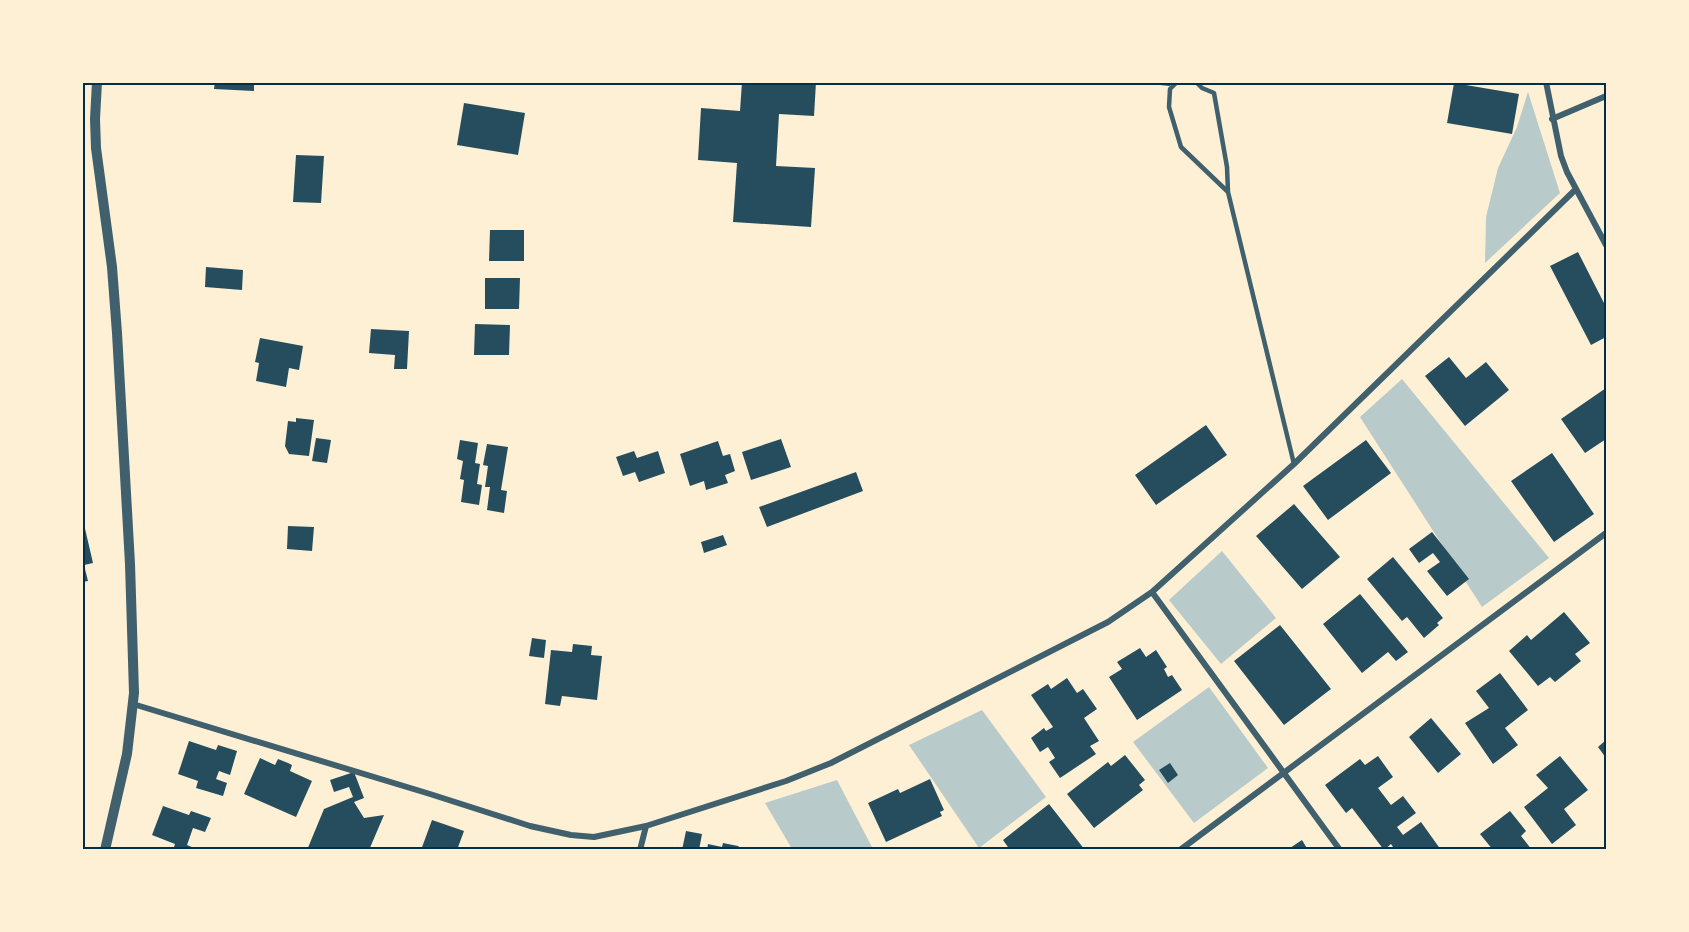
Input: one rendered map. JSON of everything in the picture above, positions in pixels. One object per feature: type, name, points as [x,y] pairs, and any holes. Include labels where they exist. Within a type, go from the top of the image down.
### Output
[{"type":"street","points":[[97,82],[95,119],[97,162],[112,267],[120,377],[130,564],[133,704],[123,774],[105,849]]},
{"type":"street","points":[[1546,82],[1561,156],[1567,172],[1606,245]]},
{"type":"street","points":[[1552,119],[1606,96]]},
{"type":"street","points":[[133,704],[530,826],[571,835],[594,837],[646,826],[786,781],[831,763],[1108,622],[1152,592],[1293,464],[1576,189]]},
{"type":"street","points":[[1180,849],[1606,533]]},
{"type":"street","points":[[1152,592],[1340,849]]},
{"type":"street","points":[[640,849],[646,826]]},
{"type":"lane","points":[[1177,82],[1170,89],[1169,107],[1181,147],[1228,192]]},
{"type":"lane","points":[[1196,82],[1202,88],[1214,93],[1227,167],[1228,192],[1293,464]]},
{"type":"shaded area","points":[[1528,92],[1560,193],[1485,263],[1486,217],[1498,168],[1517,127]]},
{"type":"shaded area","points":[[1402,379],[1549,558],[1482,607],[1360,417]]},
{"type":"shaded area","points":[[1222,551],[1276,618],[1221,664],[1169,600]]},
{"type":"shaded area","points":[[1209,687],[1268,768],[1194,823],[1133,742]]},
{"type":"shaded area","points":[[982,710],[1046,797],[979,848],[909,745]]},
{"type":"shaded area","points":[[837,780],[873,849],[792,849],[765,803]]},
{"type":"building","points":[[215,82],[254,82],[254,91],[214,89]]},
{"type":"building","points":[[742,82],[816,82],[814,116],[779,114],[776,166],[815,168],[811,227],[733,222],[737,163],[698,160],[701,108],[740,111]]},
{"type":"building","points":[[1150,82],[1170,82],[1170,86],[1150,84]]},
{"type":"building","points":[[1454,83],[1519,94],[1512,134],[1447,123]]},
{"type":"building","points":[[464,103],[525,113],[518,155],[457,145]]},
{"type":"building","points":[[296,155],[324,156],[321,203],[293,202]]},
{"type":"building","points":[[490,230],[524,230],[524,261],[489,261]]},
{"type":"building","points":[[1578,252],[1606,307],[1606,337],[1591,345],[1550,266]]},
{"type":"building","points":[[206,267],[243,270],[242,290],[205,287]]},
{"type":"building","points":[[485,278],[520,278],[519,309],[485,309]]},
{"type":"building","points":[[475,324],[510,325],[509,355],[474,355]]},
{"type":"building","points":[[371,329],[409,331],[407,369],[394,369],[395,355],[369,353]]},
{"type":"building","points":[[260,338],[303,346],[299,370],[289,368],[286,387],[256,381],[259,363],[255,362]]},
{"type":"building","points":[[1449,357],[1466,378],[1486,362],[1509,390],[1465,426],[1425,376]]},
{"type":"building","points":[[1606,388],[1606,439],[1585,453],[1561,419]]},
{"type":"building","points":[[296,418],[314,420],[309,456],[289,454],[285,446],[288,421],[296,422]]},
{"type":"building","points":[[1206,425],[1227,455],[1156,505],[1135,475]]},
{"type":"building","points":[[316,438],[331,440],[327,463],[312,461]]},
{"type":"building","points":[[781,439],[791,467],[751,480],[742,452]]},
{"type":"building","points":[[460,440],[478,443],[475,463],[480,464],[477,484],[482,485],[479,505],[461,502],[464,480],[460,479],[463,461],[457,459]]},
{"type":"building","points":[[1366,440],[1391,473],[1328,520],[1303,486]]},
{"type":"building","points":[[718,441],[723,456],[730,454],[735,471],[725,475],[728,483],[706,490],[704,481],[690,486],[680,454]]},
{"type":"building","points":[[487,444],[508,447],[501,490],[507,491],[504,513],[487,510],[490,487],[485,487],[488,466],[483,465]]},
{"type":"building","points":[[634,451],[637,458],[658,451],[665,473],[639,482],[635,472],[623,476],[616,457]]},
{"type":"building","points":[[1552,453],[1594,514],[1554,542],[1511,481]]},
{"type":"building","points":[[856,472],[863,491],[767,527],[759,507]]},
{"type":"building","points":[[1294,504],[1340,557],[1302,589],[1256,536]]},
{"type":"building","points":[[83,520],[93,563],[84,565],[88,581],[82,582]]},
{"type":"building","points":[[288,526],[314,527],[312,551],[287,549]]},
{"type":"building","points":[[1432,532],[1469,579],[1447,596],[1427,571],[1440,562],[1433,553],[1419,563],[1409,549]]},
{"type":"building","points":[[723,535],[727,545],[704,553],[701,542]]},
{"type":"building","points":[[1393,557],[1443,618],[1437,623],[1439,625],[1424,638],[1407,617],[1402,621],[1367,579]]},
{"type":"building","points":[[1360,594],[1408,652],[1396,661],[1388,652],[1362,673],[1323,624]]},
{"type":"building","points":[[1564,612],[1590,643],[1575,654],[1581,661],[1555,682],[1550,677],[1538,686],[1509,651],[1527,635],[1531,640]]},
{"type":"building","points":[[1280,625],[1331,689],[1284,725],[1234,661]]},
{"type":"building","points":[[532,638],[546,640],[544,658],[529,656]]},
{"type":"building","points":[[573,644],[592,646],[591,655],[602,656],[597,700],[562,696],[560,706],[545,704],[551,650],[572,652]]},
{"type":"building","points":[[1140,648],[1146,657],[1156,650],[1167,667],[1164,669],[1168,677],[1172,675],[1182,690],[1137,720],[1109,677],[1122,669],[1117,662]]},
{"type":"building","points":[[1500,673],[1528,710],[1505,728],[1518,745],[1493,764],[1465,723],[1489,708],[1476,691]]},
{"type":"building","points":[[1067,678],[1077,693],[1083,689],[1097,709],[1084,718],[1099,741],[1090,746],[1096,754],[1060,778],[1049,762],[1055,758],[1048,747],[1040,752],[1031,738],[1044,728],[1046,731],[1053,727],[1031,695],[1048,684],[1051,689]]},
{"type":"building","points":[[1431,718],[1461,754],[1438,773],[1409,737]]},
{"type":"building","points":[[1606,740],[1606,758],[1598,747]]},
{"type":"building","points":[[189,741],[216,750],[218,745],[237,751],[230,775],[219,771],[216,779],[227,783],[223,796],[196,788],[198,781],[178,774]]},
{"type":"building","points":[[1125,755],[1145,780],[1139,785],[1143,790],[1094,828],[1067,794],[1108,762],[1111,766]]},
{"type":"building","points":[[1378,756],[1393,777],[1378,788],[1391,805],[1403,796],[1416,813],[1397,827],[1403,835],[1421,822],[1441,850],[1395,850],[1391,844],[1384,850],[1352,808],[1346,813],[1325,785],[1360,759],[1365,765]]},
{"type":"building","points":[[1560,756],[1588,790],[1564,809],[1576,825],[1552,844],[1524,807],[1548,788],[1536,775]]},
{"type":"building","points":[[260,758],[275,765],[278,759],[288,763],[292,765],[290,771],[312,781],[296,817],[244,794]]},
{"type":"building","points":[[1170,763],[1178,775],[1168,783],[1159,770]]},
{"type":"building","points":[[354,772],[364,798],[354,802],[364,818],[384,815],[369,850],[307,850],[324,809],[353,797],[349,787],[334,792],[330,780]]},
{"type":"building","points":[[930,779],[944,810],[940,812],[942,816],[886,842],[868,803],[898,789],[900,793]]},
{"type":"building","points":[[1049,804],[1085,850],[1010,850],[1003,840]]},
{"type":"building","points":[[163,806],[189,815],[191,811],[211,818],[205,832],[193,828],[187,845],[199,850],[173,850],[175,844],[152,835]]},
{"type":"building","points":[[1510,811],[1526,831],[1521,836],[1532,850],[1493,850],[1480,834]]},
{"type":"building","points":[[432,820],[464,831],[457,850],[421,850]]},
{"type":"building","points":[[686,831],[702,834],[699,850],[682,850]]},
{"type":"building","points":[[1302,840],[1308,850],[1287,850]]},
{"type":"building","points":[[723,843],[738,846],[743,850],[707,850],[708,844],[722,847]]}]
